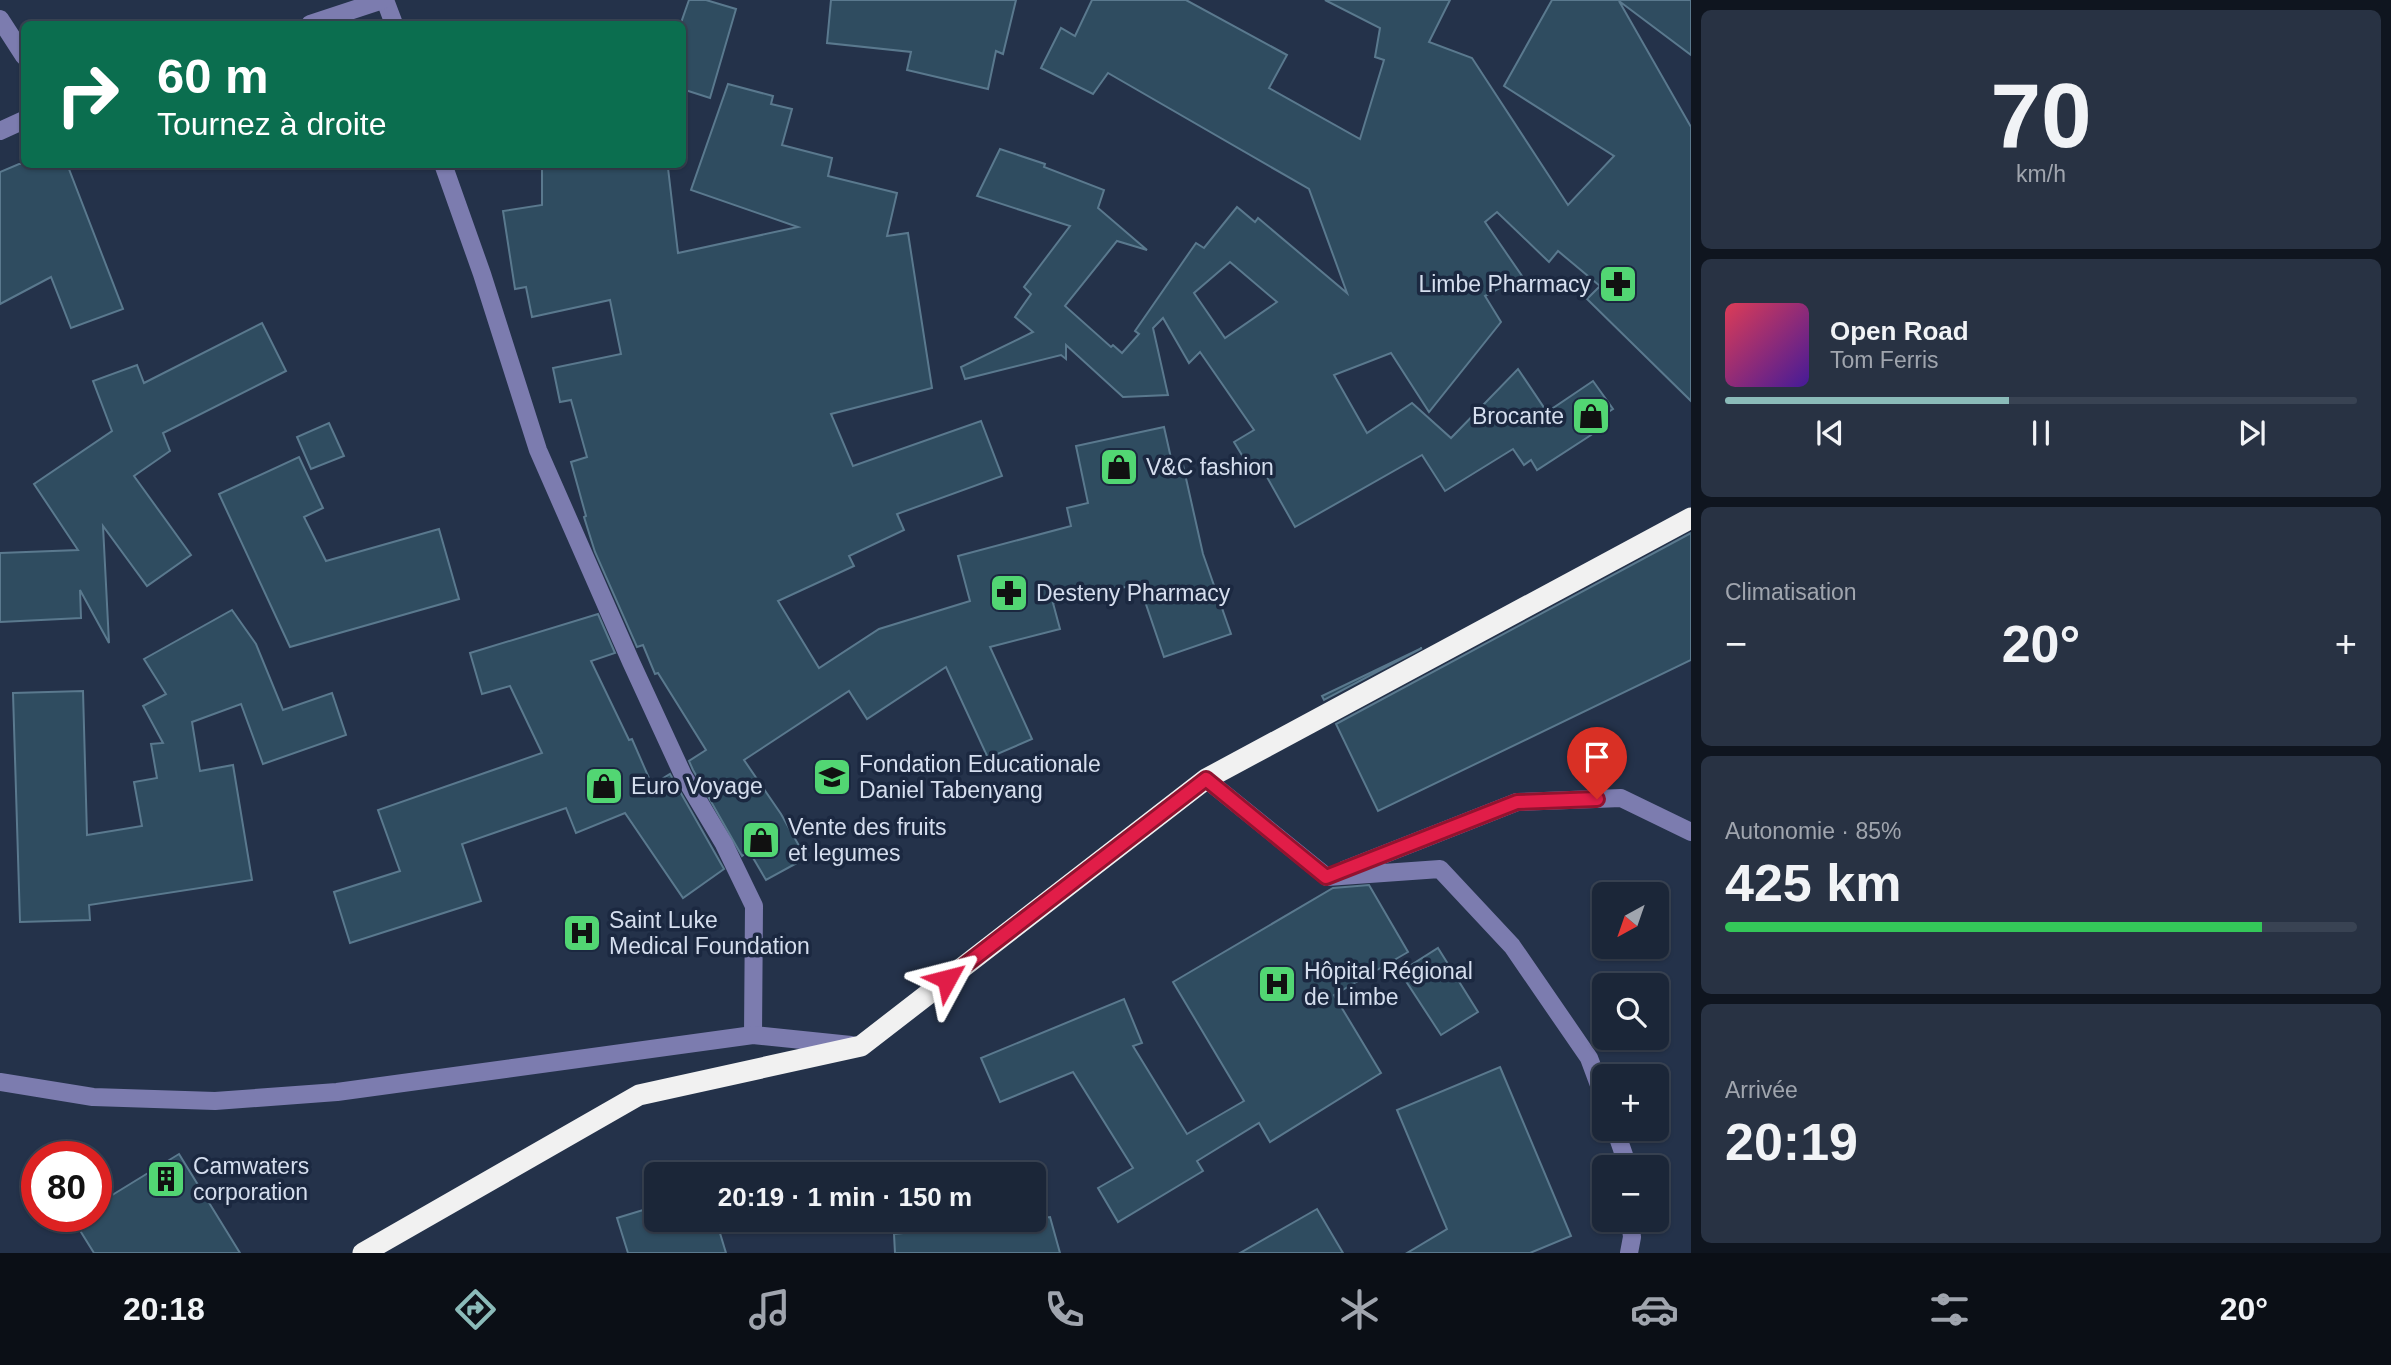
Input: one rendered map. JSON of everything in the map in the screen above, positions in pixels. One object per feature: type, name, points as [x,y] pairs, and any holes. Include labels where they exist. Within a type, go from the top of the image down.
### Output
[{"type":"highway","points":[[363,1253],[639,1095],[861,1046],[1206,779],[1691,518]]},
{"type":"street","points":[[319,21],[384,0],[393,21]]},
{"type":"street","points":[[0,19],[21,50]]},
{"type":"street","points":[[0,131],[21,121]]},
{"type":"street","points":[[444,168],[482,274],[538,450],[683,775],[724,844],[754,906],[753,1035]]},
{"type":"street","points":[[1206,779],[1326,877],[1440,869],[1519,957],[1592,1066]]},
{"type":"street","points":[[1326,877],[1517,802],[1621,798],[1691,832]]},
{"type":"street","points":[[0,1082],[93,1097],[215,1101],[337,1092],[753,1035],[861,1046]]},
{"type":"street","points":[[1629,1253],[1631,1232]]},
{"type":"building","points":[[689,0],[706,0],[736,9],[710,98],[686,90],[686,21],[682,20]]},
{"type":"building","points":[[831,0],[1016,0],[1003,54],[996,51],[988,89],[907,70],[911,52],[827,43]]},
{"type":"building","points":[[1092,0],[1186,0],[1287,55],[1269,88],[1360,139],[1384,60],[1375,57],[1380,28],[1325,0],[1450,0],[1429,42],[1472,58],[1568,205],[1614,156],[1504,86],[1552,0],[1691,0],[1691,55],[1619,1],[1691,127],[1691,401],[1587,299],[1600,286],[1558,251],[1549,262],[1497,212],[1485,222],[1522,276],[1485,296],[1501,322],[1429,412],[1391,353],[1334,375],[1367,433],[1412,403],[1451,438],[1518,369],[1547,412],[1593,381],[1613,409],[1585,427],[1591,435],[1537,470],[1531,460],[1524,465],[1513,449],[1445,491],[1422,455],[1295,527],[1263,470],[1254,475],[1234,442],[1254,430],[1200,352],[1189,363],[1163,318],[1153,328],[1168,395],[1123,397],[1066,345],[1066,359],[1061,355],[965,379],[961,367],[1033,332],[1015,317],[1031,294],[1024,287],[1070,226],[977,196],[1000,149],[1045,164],[1044,167],[1104,190],[1098,208],[1147,250],[1117,241],[1065,306],[1111,347],[1113,345],[1122,353],[1139,334],[1135,331],[1196,243],[1204,248],[1237,207],[1255,222],[1258,218],[1347,293],[1309,189],[1108,73],[1093,94],[1041,68],[1061,28],[1075,36]],"holes":[[[1230,262],[1277,302],[1225,338],[1194,293]]]},
{"type":"building","points":[[728,84],[773,96],[771,104],[792,109],[782,145],[832,158],[828,176],[897,193],[887,236],[908,233],[932,388],[831,414],[853,466],[981,421],[1002,476],[897,514],[904,530],[849,556],[854,566],[778,601],[819,668],[879,629],[970,601],[958,556],[1071,526],[1067,508],[1088,503],[1076,446],[1164,427],[1173,467],[1183,465],[1203,554],[1231,634],[1164,657],[1139,584],[1053,603],[1060,629],[990,647],[1032,739],[988,758],[946,667],[867,719],[849,691],[744,760],[781,814],[806,858],[766,880],[749,851],[742,856],[693,770],[689,761],[706,750],[658,673],[655,674],[643,645],[637,647],[595,552],[584,517],[586,516],[571,462],[587,457],[571,400],[560,402],[553,368],[621,354],[610,300],[532,317],[526,287],[515,289],[503,211],[542,205],[542,168],[668,168],[678,253],[798,227],[691,190]]},
{"type":"building","points":[[19,164],[21,168],[69,168],[123,309],[71,328],[51,277],[0,304],[0,172]]},
{"type":"building","points":[[262,323],[286,371],[163,433],[170,451],[134,476],[191,555],[147,586],[103,526],[109,643],[80,590],[81,618],[0,622],[0,553],[78,550],[34,484],[112,431],[93,381],[137,365],[144,383]]},
{"type":"building","points":[[329,423],[344,456],[311,469],[297,437]]},
{"type":"building","points":[[299,457],[323,508],[304,517],[326,561],[439,529],[459,599],[290,647],[219,494]]},
{"type":"building","points":[[1691,533],[1691,660],[1378,811],[1336,724]]},
{"type":"building","points":[[232,610],[256,644],[283,710],[332,693],[346,735],[263,764],[241,704],[192,722],[200,771],[233,765],[252,880],[89,905],[90,920],[20,922],[13,693],[83,691],[87,835],[142,826],[134,782],[157,778],[151,744],[163,743],[143,706],[166,694],[144,659]]},
{"type":"building","points":[[598,614],[615,653],[591,661],[629,740],[632,739],[652,785],[670,774],[724,869],[683,898],[625,813],[576,833],[566,808],[462,844],[481,901],[350,943],[334,892],[400,871],[378,810],[542,753],[510,686],[482,694],[470,653]]},
{"type":"building","points":[[1422,648],[1324,700],[1322,696]]},
{"type":"building","points":[[1369,885],[1408,952],[1334,995],[1381,1073],[1270,1142],[1259,1123],[1197,1161],[1203,1171],[1118,1222],[1098,1188],[1133,1168],[1073,1072],[1000,1102],[981,1058],[1124,999],[1142,1043],[1133,1046],[1187,1134],[1244,1101],[1173,982],[1333,888]]},
{"type":"building","points":[[1438,948],[1478,1012],[1441,1035],[1400,972]]},
{"type":"building","points":[[1500,1067],[1571,1236],[1530,1253],[1407,1253],[1447,1229],[1397,1110]]},
{"type":"building","name":"Camwaters corporation","points":[[179,1154],[240,1253],[94,1253],[81,1232],[112,1232],[112,1195]]},
{"type":"building","points":[[1317,1209],[1343,1253],[1240,1253]]},
{"type":"building","points":[[644,1210],[644,1232],[720,1232],[726,1253],[628,1253],[617,1218]]},
{"type":"building","points":[[1046,1217],[1050,1217],[1060,1253],[895,1253],[894,1234],[1046,1232]]},
{"type":"place","name":"Limbe Pharmacy","points":[[1618,284]]},
{"type":"place","name":"Brocante","points":[[1591,416]]},
{"type":"place","name":"V&C fashion","points":[[1119,467]]},
{"type":"place","name":"Desteny Pharmacy","points":[[1009,593]]},
{"type":"place","name":"Fondation Educationale Daniel Tabenyang","points":[[832,777]]},
{"type":"place","name":"Euro Voyage","points":[[604,786]]},
{"type":"place","name":"Vente des fruits et legumes","points":[[761,840]]},
{"type":"place","name":"Saint Luke Medical Foundation","points":[[582,933]]},
{"type":"place","name":"Hôpital Régional de Limbe","points":[[1277,984]]},
{"type":"place","name":"Camwaters corporation","points":[[166,1179]]},
{"type":"route","points":[[947,979],[1206,779],[1326,877],[1517,802],[1597,799]]}]
